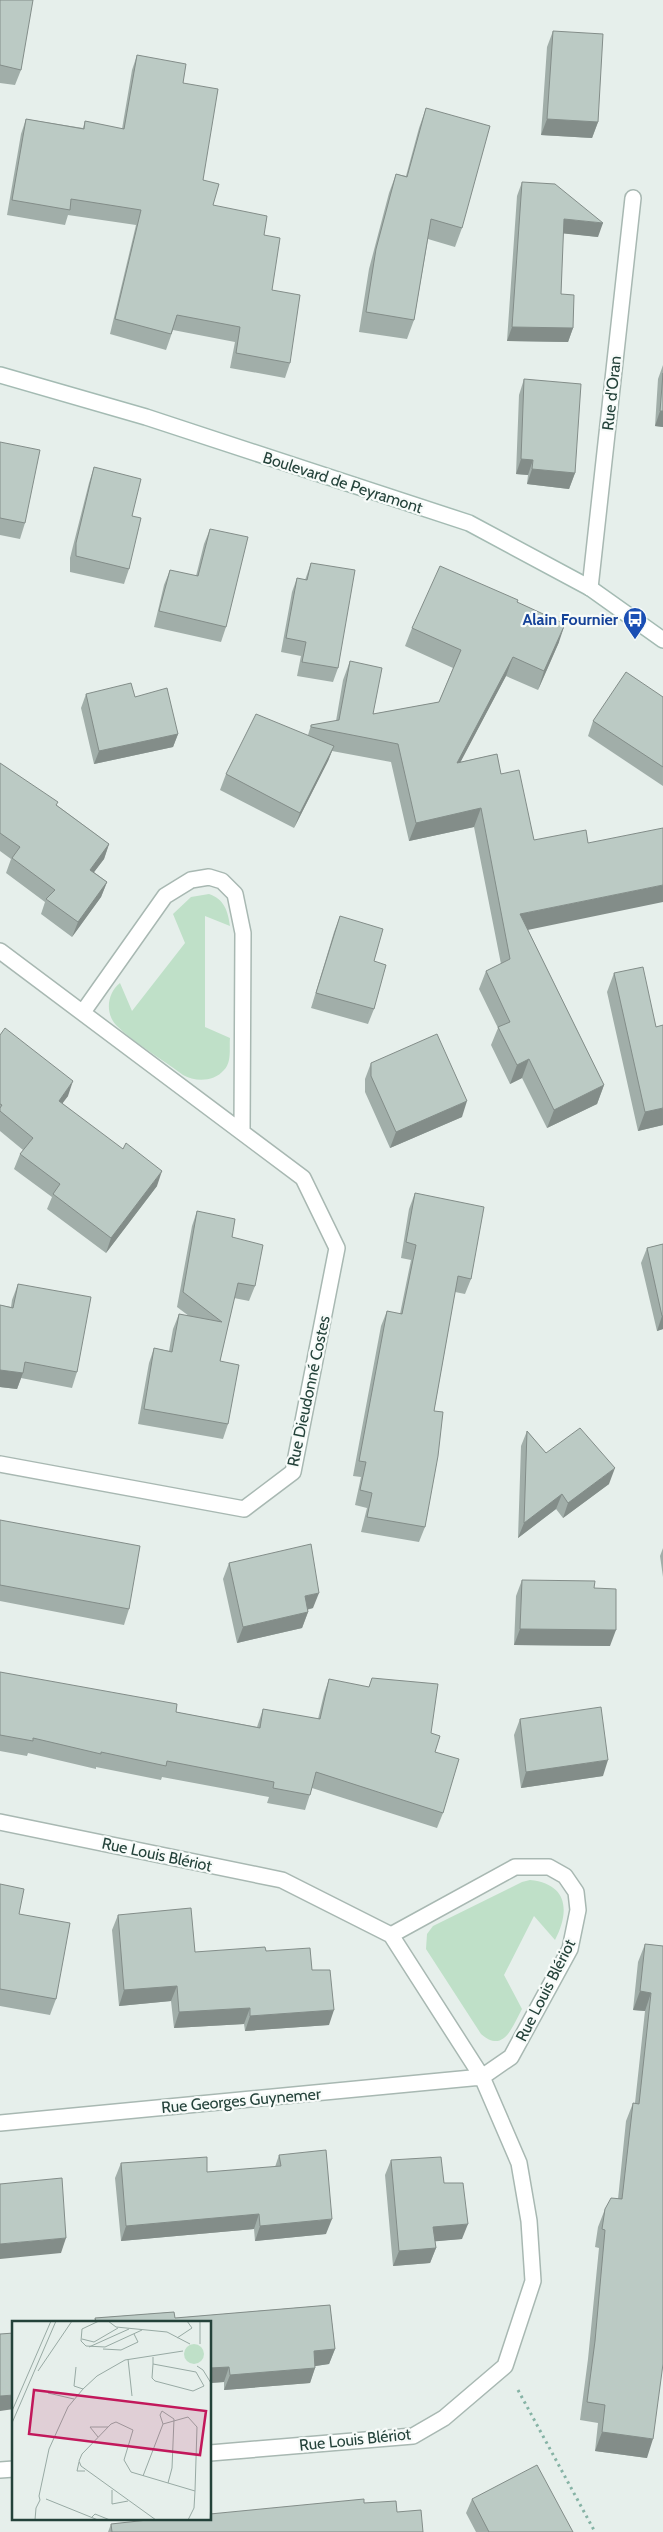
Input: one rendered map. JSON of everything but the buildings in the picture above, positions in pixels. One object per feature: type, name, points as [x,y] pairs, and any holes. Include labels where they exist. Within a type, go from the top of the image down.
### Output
[{"type":"street","name":"Rue d'Oran","points":[[590,588],[632,198]]},
{"type":"street","name":"Boulevard de Peyramont","points":[[0,375],[146,417],[469,523],[590,588],[663,640]]},
{"type":"street","points":[[83,1012],[165,896],[191,880],[209,877],[222,881],[235,894],[243,932],[242,1131]]},
{"type":"street","name":"Rue Dieudonné Costes","points":[[0,951],[304,1178],[337,1248],[293,1472],[244,1509],[0,1464]]},
{"type":"street","name":"Rue Louis Blériot","points":[[0,1822],[282,1880],[391,1935],[515,1867],[548,1867],[565,1876],[576,1892],[578,1910],[570,1949],[511,2057],[482,2077]]},
{"type":"street","points":[[391,1935],[482,2077],[519,2163],[529,2221],[533,2281],[505,2366]]},
{"type":"street","name":"Rue Georges Guynemer","points":[[0,2123],[482,2077]]},
{"type":"street","name":"Rue Louis Blériot","points":[[211,2453],[413,2436],[444,2418],[505,2366]]},
{"type":"path","points":[[505,2366],[595,2532]]},
{"type":"green space","points":[[209,894],[222,902],[228,915],[230,926],[205,916],[205,1027],[230,1038],[230,1055],[227,1067],[220,1074],[210,1079],[199,1080],[183,1075],[123,1032],[112,1020],[109,1003],[112,992],[120,983],[132,1011],[185,943],[173,914],[191,897]]},
{"type":"green space","points":[[530,1880],[552,1887],[559,1893],[564,1909],[563,1919],[555,1940],[534,1916],[504,1975],[522,2009],[511,2030],[501,2040],[496,2041],[481,2034],[426,1949],[427,1934],[433,1926],[522,1882]]},
{"type":"place","name":"Alain Fournier","points":[[635,640]]}]
